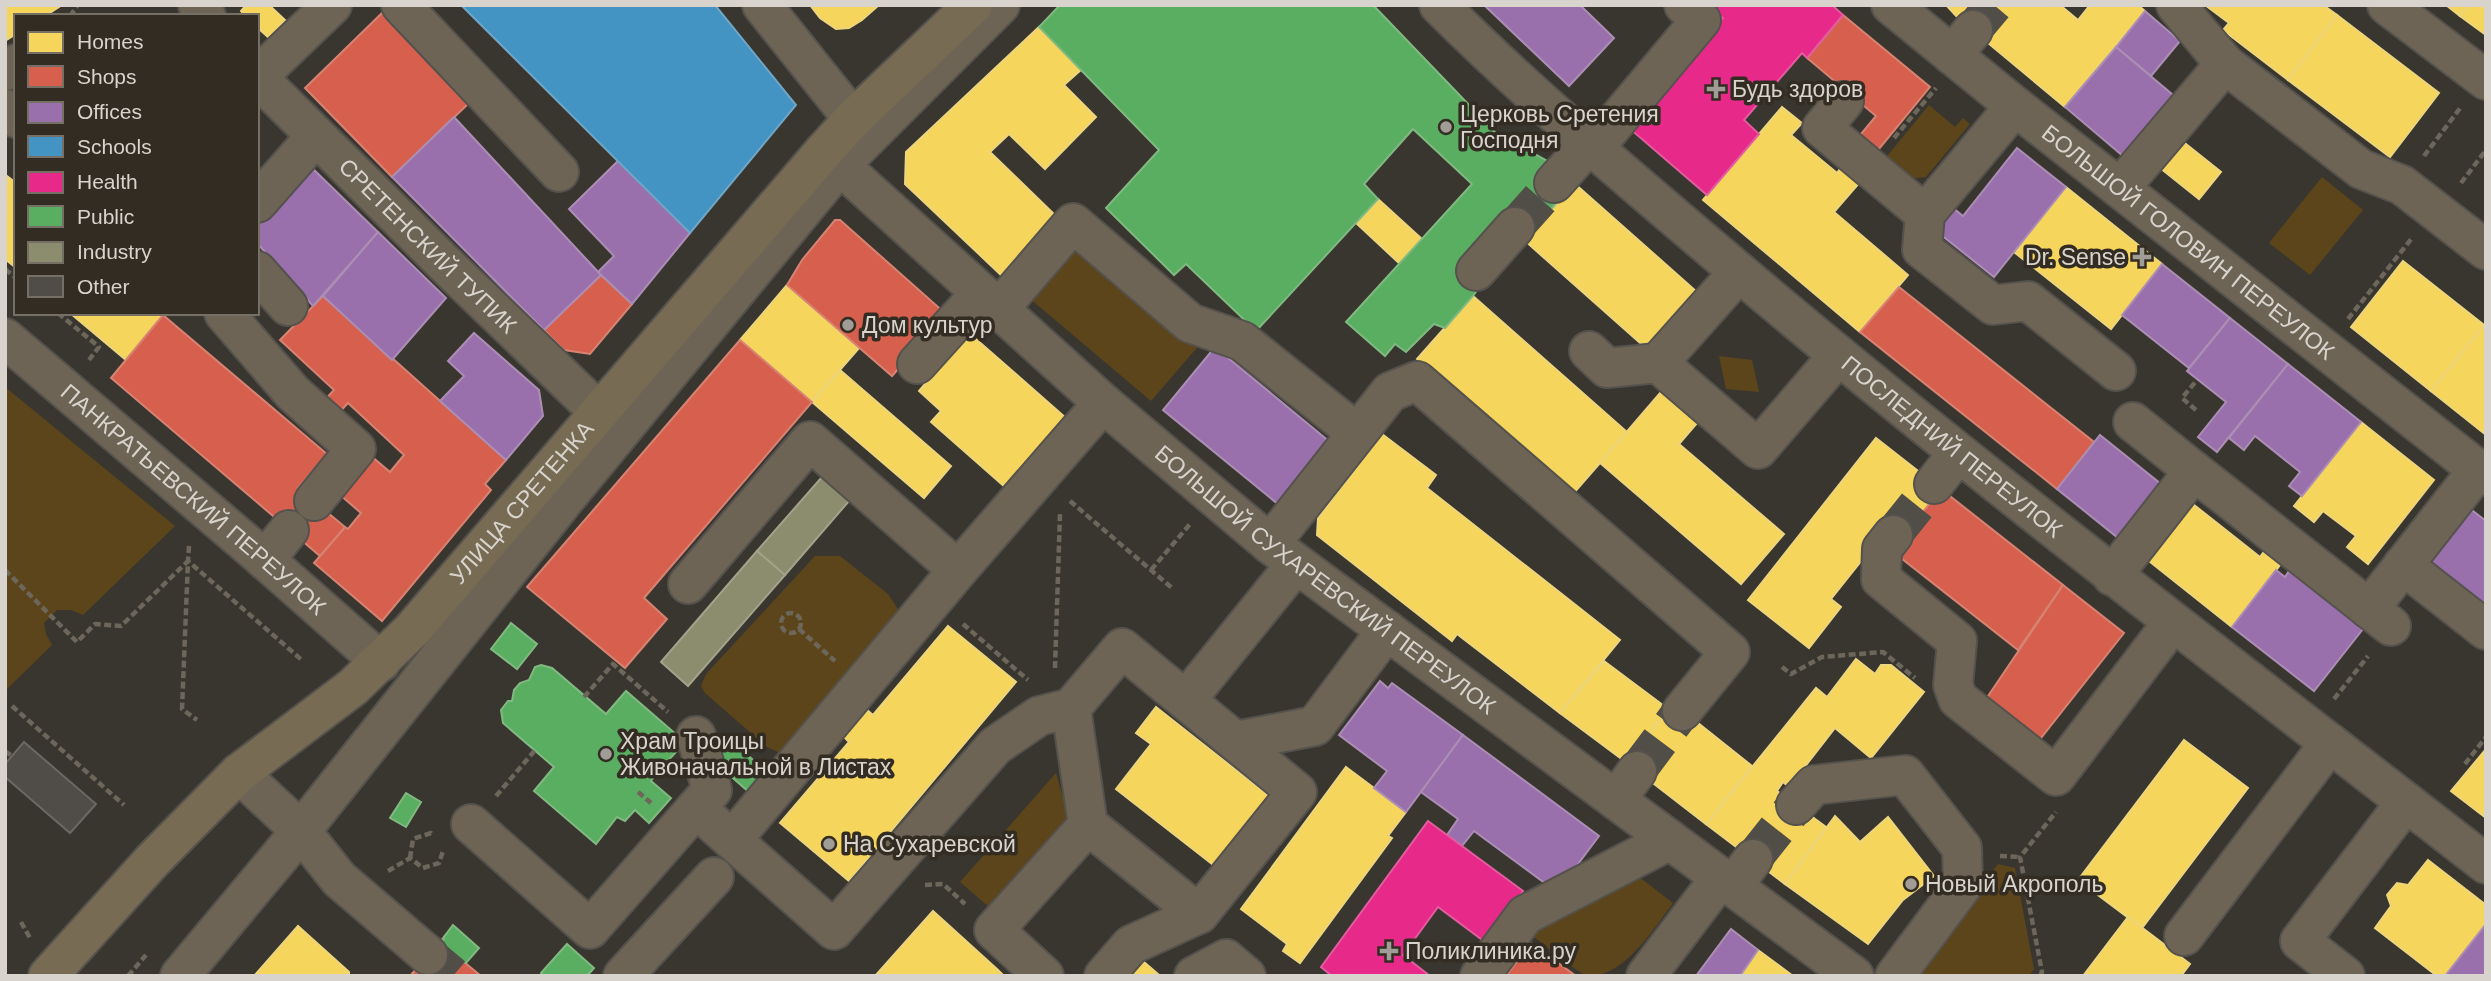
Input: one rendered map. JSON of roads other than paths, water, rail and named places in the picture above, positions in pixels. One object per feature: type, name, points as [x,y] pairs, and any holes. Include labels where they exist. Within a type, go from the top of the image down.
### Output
[{"type":"main road","name":"УЛИЦА СРЕТЕНКА","points":[[48,976],[152,861],[239,773],[353,687],[412,630],[599,412],[832,158],[853,119],[973,5]]},
{"type":"street","points":[[259,75],[332,5]]},
{"type":"street","points":[[401,5],[559,172]]},
{"type":"street","points":[[762,5],[853,119]]},
{"type":"street","points":[[180,976],[301,831],[832,158],[1000,5]]},
{"type":"street","name":"ПОСЛЕДНИЙ ПЕРЕУЛОК","points":[[1438,5],[1482,49],[1591,147],[1838,356],[2112,576],[2486,864]]},
{"type":"street","points":[[1554,183],[1591,147],[1701,20],[1684,5]]},
{"type":"street","name":"БОЛЬШОЙ ГОЛОВИН ПЕРЕУЛОК","points":[[1891,5],[2015,106],[2482,473]]},
{"type":"street","points":[[2176,5],[2225,64],[2361,169],[2402,185],[2486,250]]},
{"type":"street","points":[[2391,6],[2476,90]]},
{"type":"street","points":[[2120,188],[2225,64]]},
{"type":"street","name":"СРЕТЕНСКИЙ ТУПИК","points":[[259,79],[599,412]]},
{"type":"street","points":[[1844,101],[1822,128],[1925,214]]},
{"type":"street","points":[[2015,106],[1925,214],[1922,249],[1993,305],[2028,302],[2116,371]]},
{"type":"street","points":[[259,201],[316,136]]},
{"type":"street","name":"БОЛЬШОЙ СУХАРЕВСКИЙ ПЕРЕУЛОК","points":[[832,158],[1103,403],[1283,554],[1387,630],[1627,785],[1670,840],[1736,874],[1854,976]]},
{"type":"street","points":[[917,364],[989,302],[1073,223],[1190,323],[1242,341],[1357,433]]},
{"type":"street","points":[[1476,271],[1516,226]]},
{"type":"street","points":[[1589,351],[1607,368],[1658,363],[1739,272]]},
{"type":"street","points":[[259,273],[288,306]]},
{"type":"street","points":[[226,315],[293,393],[356,449],[314,500]]},
{"type":"street","name":"ПАНКРАТЬЕВСКИЙ ПЕРЕУЛОК","points":[[5,338],[381,662]]},
{"type":"street","points":[[1658,363],[1758,449],[1838,356]]},
{"type":"street","points":[[1186,700],[1283,554],[1357,433],[1390,392],[1417,381],[1730,652],[1682,711]]},
{"type":"street","points":[[732,840],[933,599],[1103,403]]},
{"type":"street","points":[[2133,422],[2380,618],[2403,565],[2482,473]]},
{"type":"street","points":[[688,584],[810,441],[958,570]]},
{"type":"street","points":[[1934,484],[1958,453]]},
{"type":"street","points":[[2112,576],[2194,471]]},
{"type":"street","points":[[265,560],[289,530]]},
{"type":"street","points":[[1893,536],[1882,549],[1881,579],[1957,640],[1953,685],[1958,699],[2056,776],[2173,622]]},
{"type":"street","points":[[2403,565],[2486,630]]},
{"type":"street","points":[[1236,741],[1315,726],[1387,630]]},
{"type":"street","points":[[696,808],[834,930],[995,746],[1039,716],[1067,709],[1122,648],[1297,792],[1199,914],[1131,945],[1104,976]]},
{"type":"street","points":[[1067,709],[1088,825],[1199,914]]},
{"type":"street","points":[[458,836],[590,929],[712,790],[696,736]]},
{"type":"street","points":[[2184,936],[2330,743]]},
{"type":"street","points":[[239,773],[301,831],[340,879],[428,955]]},
{"type":"street","points":[[1796,805],[1814,785],[1905,775],[1962,848],[1963,885],[1895,976]]},
{"type":"street","points":[[2345,976],[2300,941],[2406,802]]},
{"type":"street","points":[[1044,976],[994,930],[1088,825]]},
{"type":"street","points":[[1480,976],[1525,915],[1670,840]]},
{"type":"street","points":[[1646,976],[1736,874]]},
{"type":"street","points":[[623,976],[714,877]]},
{"type":"street","points":[[1194,976],[1226,959],[1246,976]]},
{"type":"tunnel","points":[[1973,30],[1994,5]]},
{"type":"tunnel","points":[[1515,227],[1554,183]]},
{"type":"tunnel","points":[[1893,535],[1934,484]]},
{"type":"tunnel","points":[[1637,771],[1682,711]]},
{"type":"tunnel","points":[[1753,859],[1796,805]]},
{"type":"tunnel","points":[[428,955],[453,976]]},
{"type":"place","name":"Будь здоров","points":[[1716,89]]},
{"type":"place","name":"Церковь Сретения Господня","points":[[1446,127]]},
{"type":"place","name":"Dr. Sense","points":[[2142,257]]},
{"type":"place","name":"Дом культур","points":[[848,325]]},
{"type":"place","name":"Храм Троицы Живоначальной в Листах","points":[[606,754]]},
{"type":"place","name":"На Сухаревской","points":[[829,844]]},
{"type":"place","name":"Новый Акрополь","points":[[1911,884]]},
{"type":"place","name":"Поликлиника.ру","points":[[1389,951]]}]
